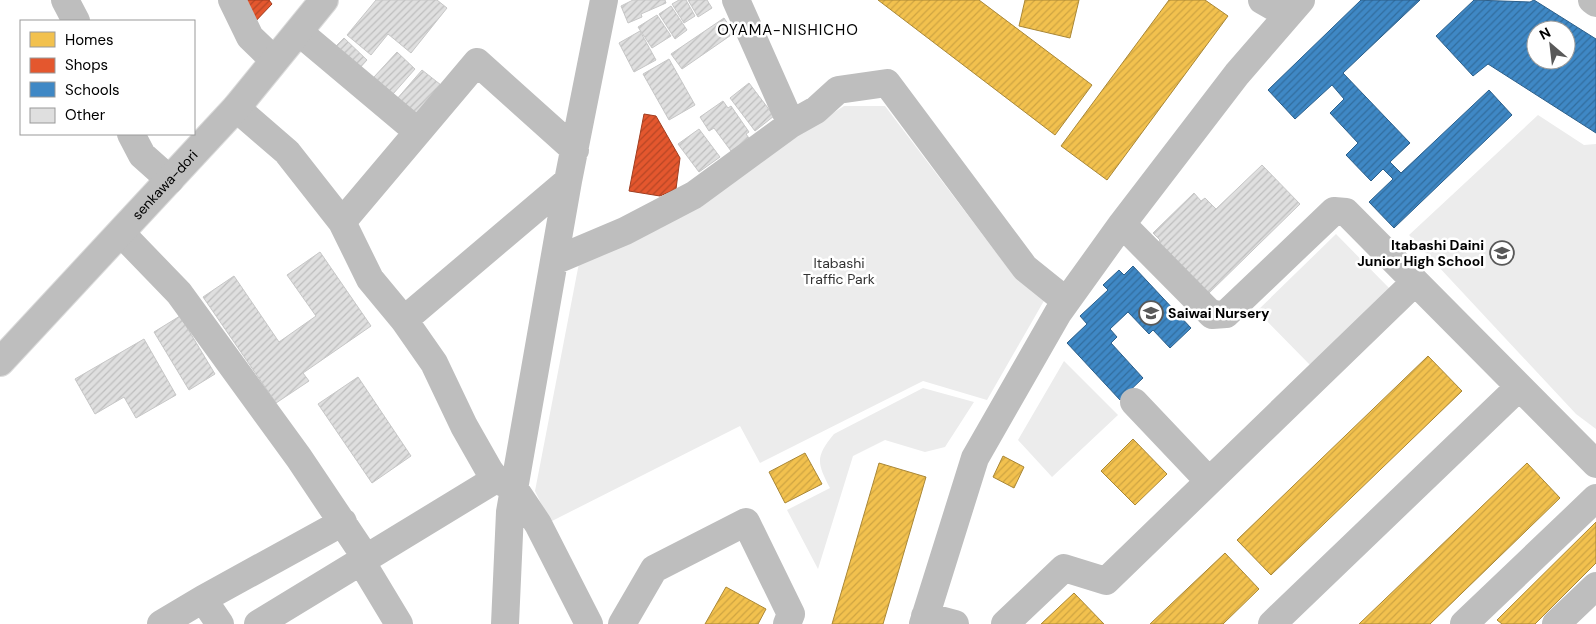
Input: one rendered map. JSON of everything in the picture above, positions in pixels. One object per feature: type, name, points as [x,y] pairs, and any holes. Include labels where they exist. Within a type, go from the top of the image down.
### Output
[{"type":"street","points":[[66,0],[76,20]]},
{"type":"street","points":[[232,0],[250,37],[274,60]]},
{"type":"street","name":"senkawa-dori","points":[[0,362],[236,108],[324,0]]},
{"type":"street","points":[[736,0],[791,124]]},
{"type":"street","points":[[955,624],[924,620],[975,458],[1066,301],[1122,224],[1237,74],[1294,8],[1262,0]]},
{"type":"street","points":[[1592,0],[1596,2]]},
{"type":"street","points":[[505,624],[510,512],[505,483],[554,261],[599,4]]},
{"type":"street","points":[[299,32],[418,132]]},
{"type":"street","points":[[342,222],[477,62],[574,150]]},
{"type":"street","points":[[554,261],[625,231],[694,195],[791,124],[816,110],[838,90],[887,83],[1025,268],[1066,301]]},
{"type":"street","points":[[236,108],[287,152],[342,222],[370,279],[404,320],[434,363],[464,426],[505,483],[538,524],[589,624]]},
{"type":"street","points":[[132,135],[142,155],[170,180]]},
{"type":"street","points":[[404,320],[568,181]]},
{"type":"street","points":[[1122,224],[1212,315],[1226,314],[1334,211],[1346,212],[1414,283],[1596,464]]},
{"type":"street","points":[[121,233],[179,294],[344,522],[399,624]]},
{"type":"street","points":[[1005,624],[1064,568],[1106,581],[1208,480],[1414,283]]},
{"type":"street","points":[[1272,624],[1519,387]]},
{"type":"street","points":[[1134,402],[1208,480]]},
{"type":"street","points":[[258,624],[364,560],[505,483]]},
{"type":"street","points":[[1464,624],[1596,498]]},
{"type":"street","points":[[160,624],[344,522]]},
{"type":"street","points":[[622,624],[654,569],[746,522],[791,614],[786,624]]},
{"type":"street","points":[[1556,624],[1596,586]]},
{"type":"street","points":[[203,599],[220,624]]},
{"type":"green space","name":"Itabashi Traffic Park","points":[[844,106],[885,106],[1014,276],[1045,299],[987,400],[923,381],[760,463],[740,426],[550,522],[535,491],[579,263],[661,228],[748,168]]},
{"type":"green space","points":[[1538,115],[1584,145],[1596,144],[1596,429],[1576,414],[1409,235]]},
{"type":"green space","points":[[1336,234],[1390,289],[1311,366],[1257,311]]},
{"type":"green space","points":[[1064,361],[1118,415],[1052,477],[1018,440]]},
{"type":"green space","points":[[923,388],[974,402],[945,447],[925,452],[885,440],[853,456],[818,569],[787,510],[830,488],[822,472],[820,460],[824,449],[834,434]]},
{"type":"building: Homes","points":[[878,0],[979,0],[1092,85],[1055,135]]},
{"type":"building: Homes","points":[[1025,0],[1079,0],[1070,38],[1019,26]]},
{"type":"building: Homes","points":[[1169,0],[1205,0],[1228,16],[1107,180],[1061,146]]},
{"type":"building: Homes","points":[[1428,356],[1462,391],[1271,575],[1237,540]]},
{"type":"building: Homes","points":[[1133,439],[1167,474],[1135,505],[1101,471]]},
{"type":"building: Homes","points":[[805,453],[822,484],[785,503],[769,472]]},
{"type":"building: Homes","points":[[1003,456],[1024,467],[1014,488],[993,477]]},
{"type":"building: Homes","points":[[879,463],[926,477],[883,624],[832,624]]},
{"type":"building: Homes","points":[[1527,463],[1560,498],[1430,624],[1359,624]]},
{"type":"building: Homes","points":[[1596,522],[1596,563],[1535,624],[1502,624],[1497,620]]},
{"type":"building: Homes","points":[[1225,553],[1259,589],[1223,624],[1150,624]]},
{"type":"building: Homes","points":[[726,587],[766,609],[758,624],[705,624]]},
{"type":"building: Homes","points":[[1074,593],[1104,624],[1041,624]]},
{"type":"building: Shops","points":[[240,0],[269,0],[272,4],[252,25]]},
{"type":"building: Shops","points":[[644,114],[656,116],[680,158],[676,189],[660,196],[629,191]]},
{"type":"building: Schools","points":[[1361,0],[1420,0],[1343,73],[1410,143],[1390,162],[1401,173],[1489,90],[1512,115],[1394,228],[1369,202],[1393,179],[1383,169],[1371,181],[1346,155],[1358,143],[1330,113],[1344,99],[1332,85],[1295,119],[1268,90]]},
{"type":"building: Schools","points":[[1474,0],[1530,2],[1534,0],[1566,20],[1526,20],[1526,70],[1576,70],[1576,26],[1596,39],[1596,133],[1488,64],[1473,76],[1436,36]]},
{"type":"building: Schools","points":[[1133,266],[1191,328],[1170,348],[1153,330],[1149,334],[1128,312],[1110,329],[1117,337],[1111,343],[1143,378],[1120,400],[1067,343],[1087,324],[1080,316],[1108,290],[1103,285],[1119,270],[1124,275]]},
{"type":"building: Other","points":[[376,0],[437,0],[447,8],[411,53],[388,34],[371,55],[347,35]]},
{"type":"building: Other","points":[[633,0],[665,0],[666,3],[641,14],[642,17],[628,23],[621,6]]},
{"type":"building: Other","points":[[679,0],[686,0],[695,16],[684,23],[672,4]]},
{"type":"building: Other","points":[[688,0],[707,0],[712,8],[698,17]]},
{"type":"building: Other","points":[[671,6],[687,30],[675,39],[659,14]]},
{"type":"building: Other","points":[[657,15],[671,36],[652,48],[638,27]]},
{"type":"building: Other","points":[[724,18],[734,33],[682,69],[671,54]]},
{"type":"building: Other","points":[[640,31],[656,60],[634,72],[619,43]]},
{"type":"building: Other","points":[[344,38],[367,60],[357,71],[333,49]]},
{"type":"building: Other","points":[[397,52],[415,69],[393,94],[374,77]]},
{"type":"building: Other","points":[[669,59],[695,105],[669,120],[643,74]]},
{"type":"building: Other","points":[[422,70],[441,85],[415,116],[396,100]]},
{"type":"building: Other","points":[[749,83],[774,116],[755,131],[730,98]]},
{"type":"building: Other","points":[[723,101],[728,108],[731,106],[749,132],[746,134],[749,138],[731,151],[714,128],[709,131],[700,117]]},
{"type":"building: Other","points":[[699,129],[720,157],[699,172],[678,144]]},
{"type":"building: Other","points":[[1262,165],[1300,204],[1207,295],[1157,244],[1160,240],[1153,233],[1194,193],[1201,201],[1205,198],[1216,209]]},
{"type":"building: Other","points":[[320,252],[371,326],[303,373],[309,381],[276,403],[203,297],[234,276],[279,342],[316,316],[287,275]]},
{"type":"building: Other","points":[[180,316],[215,374],[189,390],[154,332]]},
{"type":"building: Other","points":[[144,339],[176,395],[136,418],[124,397],[95,414],[75,379]]},
{"type":"building: Other","points":[[358,377],[411,456],[372,483],[318,404]]},
{"type":"place","name":"Itabashi Daini Junior High School","points":[[1502,253]]},
{"type":"place","name":"Saiwai Nursery","points":[[1151,313]]},
{"type":"district","name":"OYAMA-NISHICHO","points":[[788,30]]}]
